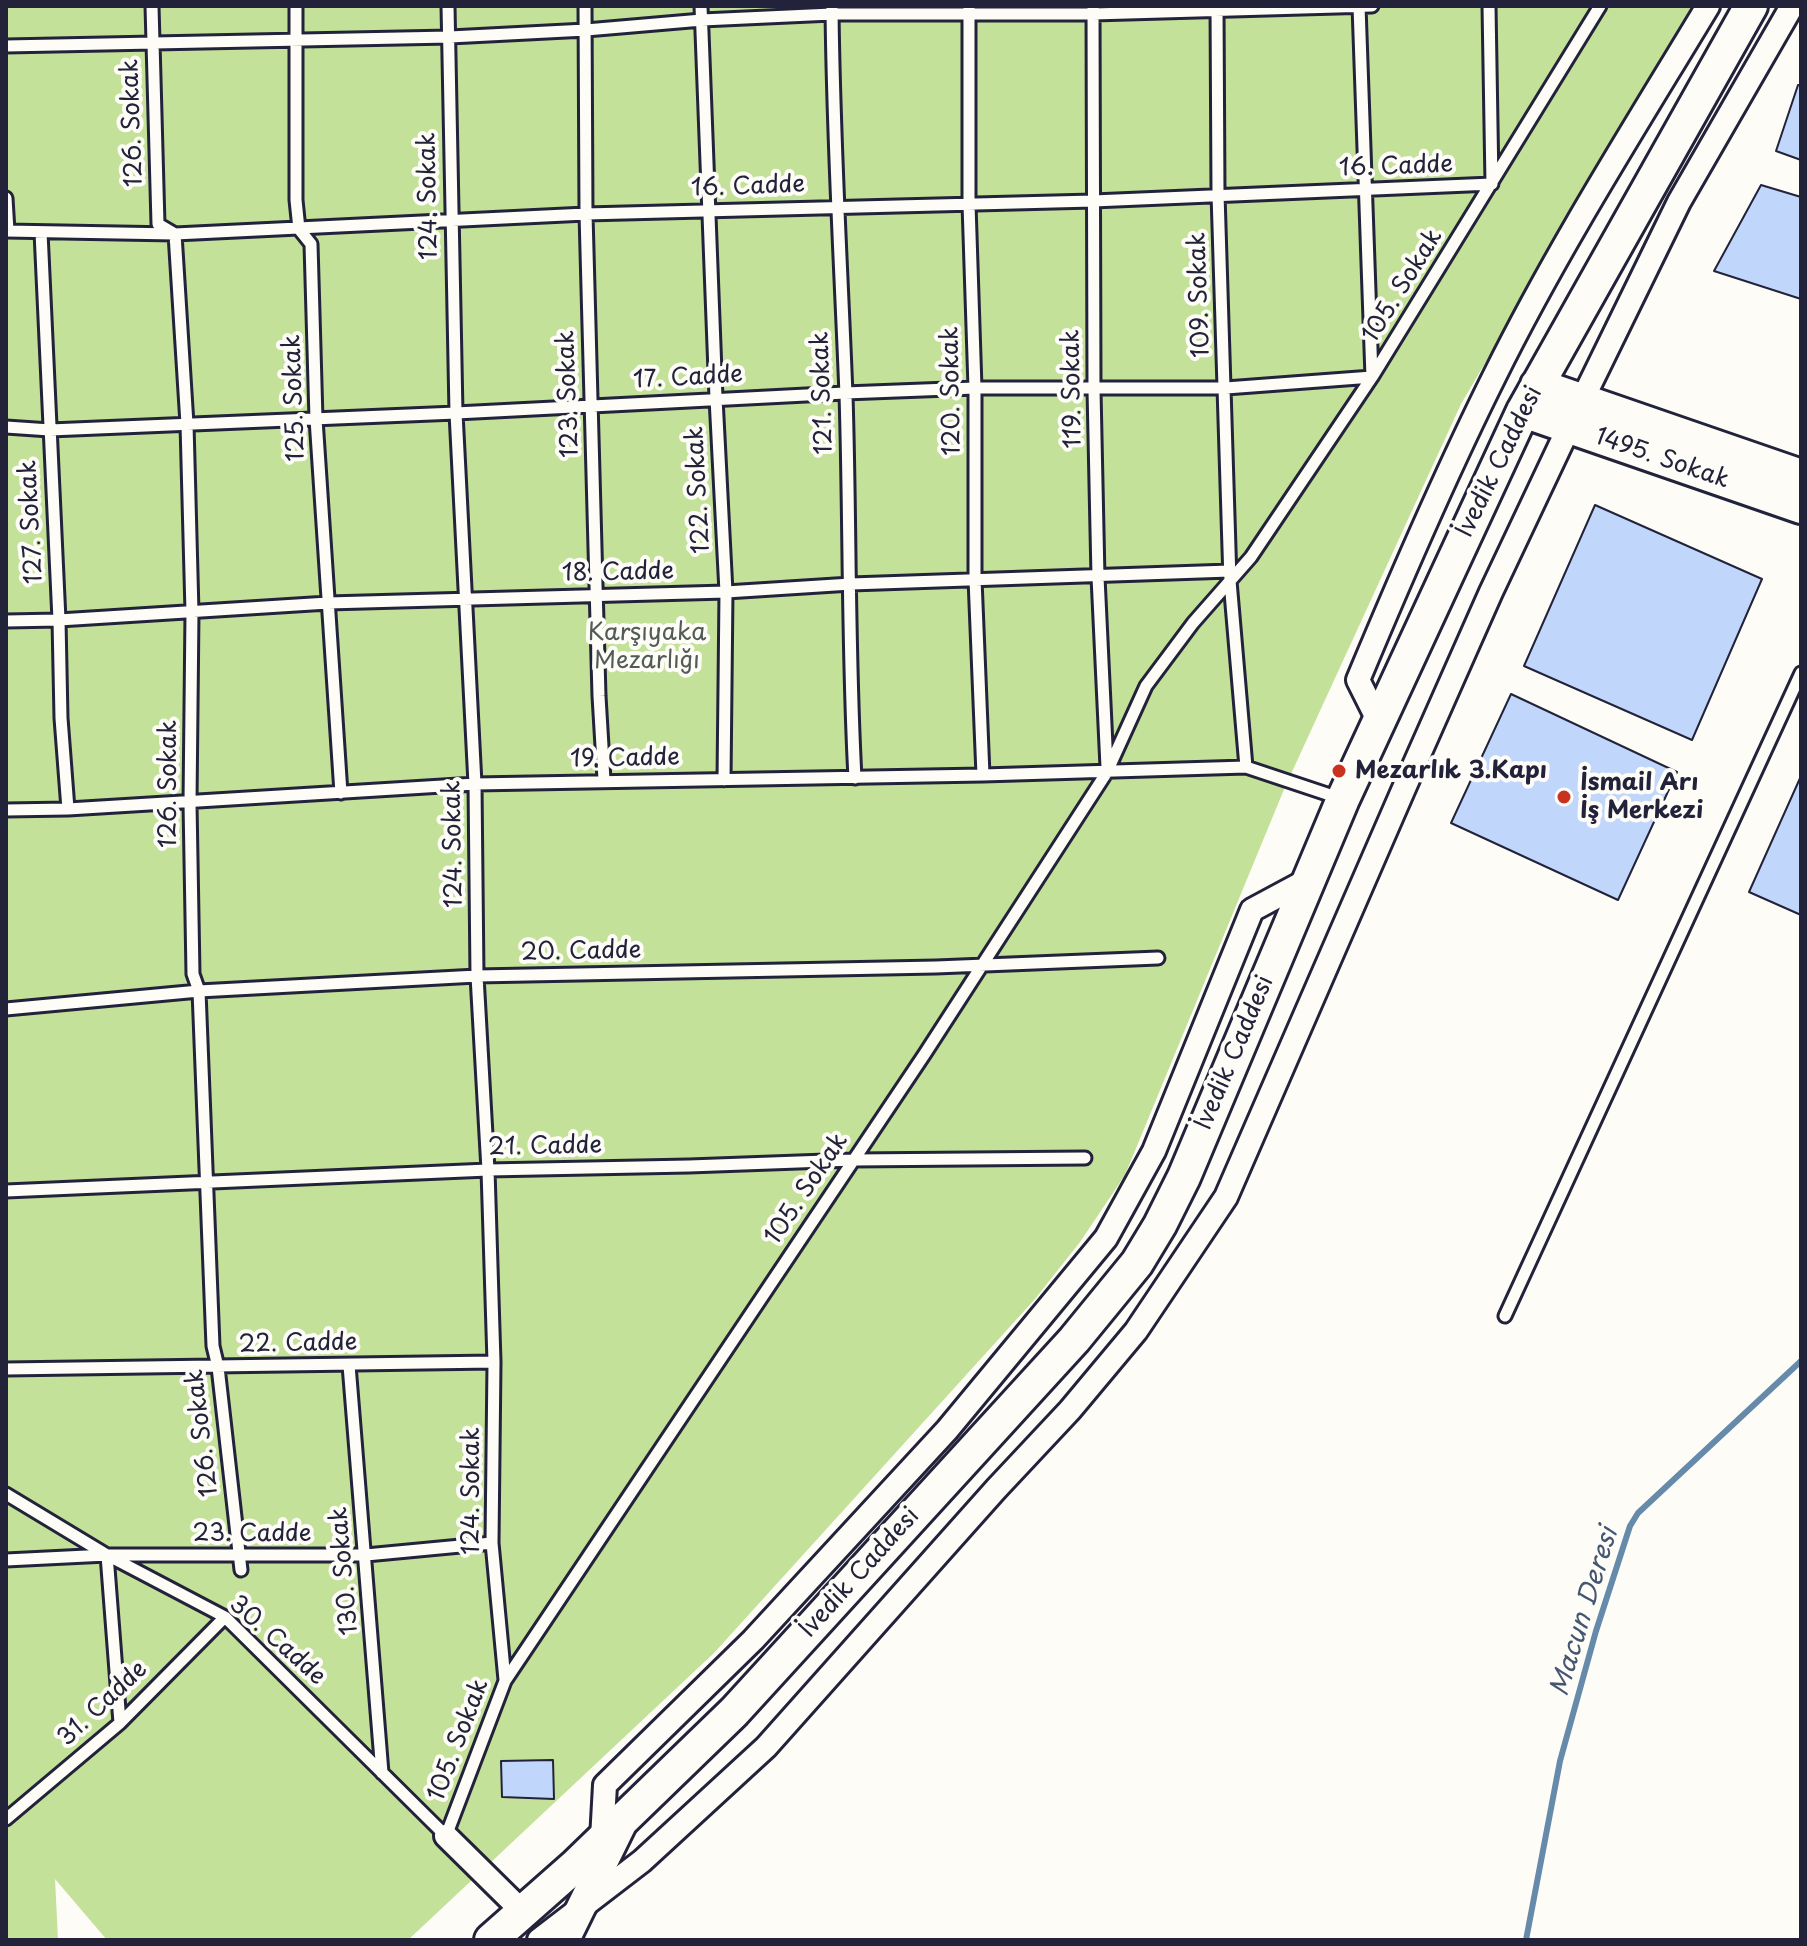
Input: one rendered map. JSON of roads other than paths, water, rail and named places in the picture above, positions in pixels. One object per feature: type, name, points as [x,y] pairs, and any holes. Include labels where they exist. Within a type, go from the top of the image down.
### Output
[{"type":"main road","name":"İvedik Caddesi","points":[[491,1940],[734,1712],[1074,1340],[1137,1263],[1184,1177],[1306,881],[1378,720],[1530,398],[1751,6]]},
{"type":"main road","name":"1495. Sokak","points":[[1530,398],[1801,507]]},
{"type":"main road","name":"1495. Sokak","points":[[1575,414],[1801,476]]},
{"type":"street","points":[[1378,720],[1358,680],[1421,529],[1496,373],[1595,193],[1708,6]]},
{"type":"street","points":[[539,1940],[642,1861],[766,1747],[1070,1410],[1136,1331],[1226,1197],[1491,592],[1575,414],[1679,202],[1792,6]]},
{"type":"street","points":[[1661,84],[1695,103]]},
{"type":"street","points":[[602,1839],[605,1785],[753,1640],[947,1430],[1106,1238],[1154,1151],[1252,910],[1306,881]]},
{"type":"street","points":[[565,1940],[626,1816]]},
{"type":"street","points":[[446,1836],[523,1912]]},
{"type":"lane","name":"126. Sokak","points":[[152,6],[158,224],[175,234],[187,424],[192,612],[190,803],[193,974],[199,991],[213,1346],[241,1570]]},
{"type":"lane","name":"125. Sokak","points":[[296,6],[296,200],[299,229],[311,244],[316,419],[341,793]]},
{"type":"lane","name":"124. Sokak","points":[[448,6],[456,413],[475,784],[477,976],[488,1170],[494,1362],[492,1543],[505,1681]]},
{"type":"lane","name":"123. Sokak","points":[[585,6],[586,214],[604,780]]},
{"type":"lane","name":"122. Sokak","points":[[701,6],[726,592],[724,780]]},
{"type":"lane","points":[[1359,6],[1372,377]]},
{"type":"lane","points":[[6,46],[450,37],[586,30],[832,10],[1372,6]]},
{"type":"lane","points":[[1489,6],[1492,184]]},
{"type":"lane","name":"105. Sokak","points":[[446,1836],[505,1681],[853,1160],[1107,772],[1146,686],[1230,576],[1251,557],[1372,377],[1600,6]]},
{"type":"lane","name":"109. Sokak","points":[[1217,8],[1218,194],[1230,576]]},
{"type":"lane","name":"121. Sokak","points":[[832,10],[855,778]]},
{"type":"lane","name":"120. Sokak","points":[[969,10],[975,579],[983,775]]},
{"type":"lane","name":"119. Sokak","points":[[1093,10],[1094,390],[1107,772]]},
{"type":"lane","name":"16. Cadde","points":[[7,231],[175,234],[586,214],[1093,201],[1492,184]]},
{"type":"lane","points":[[6,198],[7,231]]},
{"type":"lane","name":"127. Sokak","points":[[41,232],[61,718],[68,809]]},
{"type":"lane","name":"17. Cadde","points":[[6,427],[50,430],[975,388],[1226,388],[1372,377]]},
{"type":"lane","points":[[1230,576],[1246,767],[1343,799]]},
{"type":"lane","name":"18. Cadde","points":[[6,621],[328,603],[726,592],[975,579],[1230,576]]},
{"type":"lane","points":[[1505,1316],[1801,673]]},
{"type":"lane","name":"19. Cadde","points":[[6,810],[190,803],[475,784],[1246,767]]},
{"type":"lane","name":"20. Cadde","points":[[6,1009],[199,991],[477,976],[1158,958]]},
{"type":"lane","name":"21. Cadde","points":[[6,1191],[488,1170],[853,1160],[1085,1158]]},
{"type":"lane","name":"22. Cadde","points":[[6,1369],[494,1362]]},
{"type":"lane","name":"130. Sokak","points":[[349,1365],[382,1773]]},
{"type":"lane","name":"30. Cadde","points":[[6,1494],[107,1555],[225,1617],[446,1836]]},
{"type":"lane","name":"23. Cadde","points":[[6,1560],[107,1555],[366,1555],[492,1543]]},
{"type":"lane","points":[[107,1555],[120,1723]]},
{"type":"lane","name":"31. Cadde","points":[[6,1819],[120,1723],[225,1617]]},
{"type":"waterway","name":"Macun Deresi","points":[[1526,1940],[1560,1761],[1596,1631],[1630,1526],[1638,1513],[1801,1361]]},
{"type":"place","name":"Mezarlık 3.Kapı","points":[[1339,771]]},
{"type":"place","name":"İsmail Arı İş Merkezi","points":[[1564,797]]},
{"type":"park label","name":"Karşıyaka Mezarlığı","points":[[647,647]]}]
